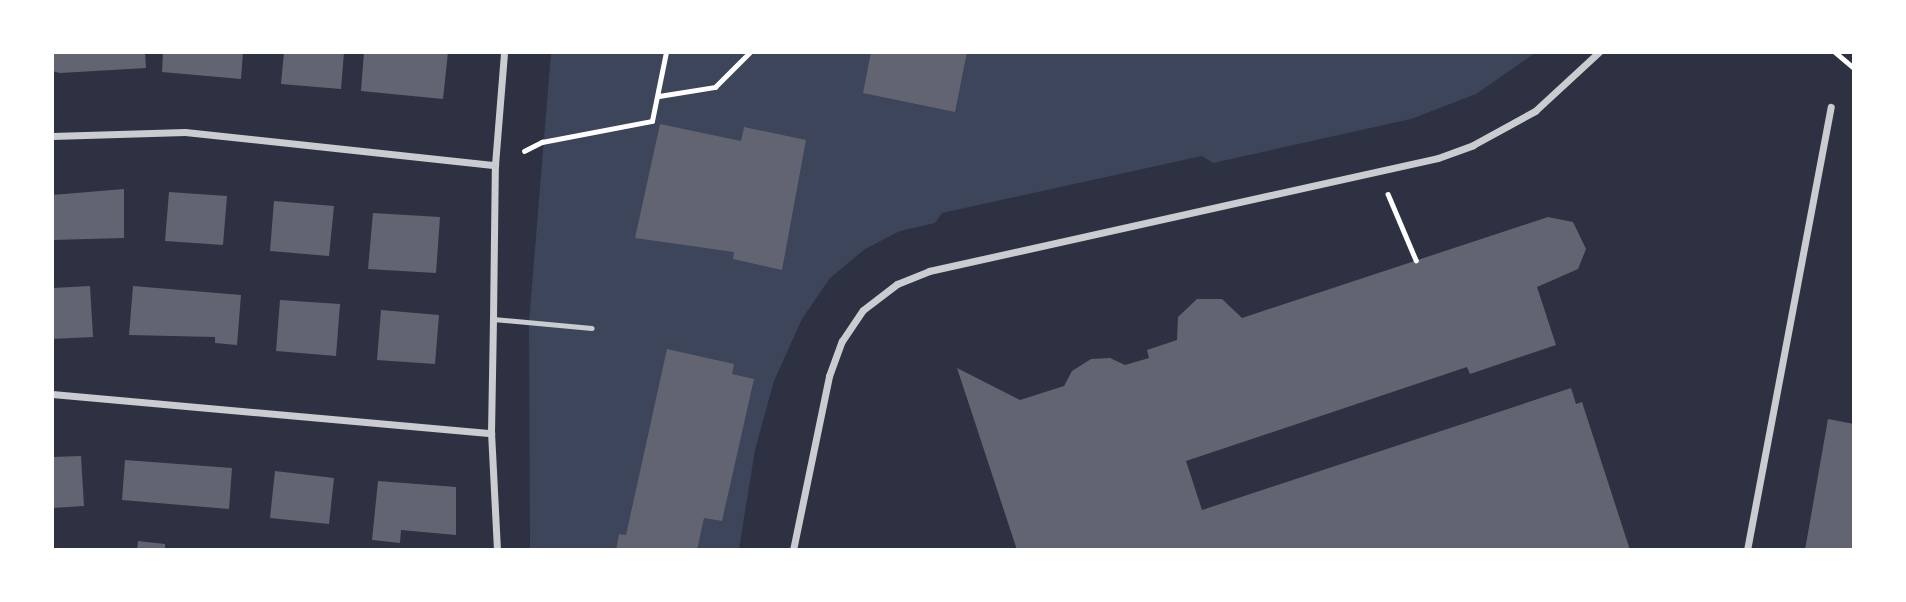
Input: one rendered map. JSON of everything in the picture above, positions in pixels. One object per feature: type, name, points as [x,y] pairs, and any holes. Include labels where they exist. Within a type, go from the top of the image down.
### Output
[{"type":"street","points":[[497,550],[491,433],[495,165],[504,52]]},
{"type":"street","points":[[793,550],[829,376],[842,341],[863,310],[897,284],[929,271],[1382,173],[1438,158],[1503,130],[1560,91],[1599,52]]},
{"type":"street","points":[[1747,550],[1831,107]]},
{"type":"street","points":[[52,136],[185,132],[495,165]]},
{"type":"street","points":[[52,394],[491,433]]},
{"type":"lane","points":[[493,319],[592,328]]},
{"type":"path","points":[[495,165],[542,142],[652,121],[666,52]]},
{"type":"path","points":[[659,96],[715,87],[750,52]]},
{"type":"path","points":[[1835,52],[1853,68]]},
{"type":"path","points":[[1382,173],[1394,215],[1416,260]]},
{"type":"shaded area","points":[[551,53],[1535,53],[1476,94],[1411,119],[1213,163],[1202,156],[942,213],[935,223],[900,231],[865,249],[830,278],[802,319],[774,381],[755,450],[739,549],[530,550],[529,322]]},
{"type":"building","points":[[52,52],[145,52],[146,68],[60,73],[52,71]]},
{"type":"building","points":[[163,52],[243,52],[241,79],[162,72]]},
{"type":"building","points":[[284,52],[344,52],[341,89],[281,84]]},
{"type":"building","points":[[364,52],[448,52],[443,99],[361,91]]},
{"type":"building","points":[[871,52],[967,52],[955,112],[863,93]]},
{"type":"building","points":[[660,124],[741,141],[744,127],[806,140],[782,270],[733,259],[734,252],[635,238]]},
{"type":"building","points":[[124,189],[124,238],[52,240],[52,195]]},
{"type":"building","points":[[169,192],[227,196],[223,245],[165,241]]},
{"type":"building","points":[[274,201],[334,206],[329,256],[270,251]]},
{"type":"building","points":[[373,213],[440,217],[436,273],[368,269]]},
{"type":"building","points":[[1548,217],[1573,222],[1586,249],[1578,269],[1537,287],[1556,345],[1470,374],[1467,367],[1186,461],[1202,510],[1571,388],[1576,404],[1582,402],[1630,550],[1017,550],[957,368],[1020,400],[1064,386],[1072,371],[1091,359],[1110,358],[1125,365],[1149,358],[1147,350],[1177,340],[1178,317],[1197,299],[1222,299],[1242,318]]},
{"type":"building","points":[[90,286],[93,337],[52,339],[52,288]]},
{"type":"building","points":[[133,286],[241,295],[237,345],[215,343],[215,337],[129,335]]},
{"type":"building","points":[[280,300],[340,304],[336,356],[276,351]]},
{"type":"building","points":[[381,310],[439,315],[435,364],[377,360]]},
{"type":"building","points":[[667,349],[734,364],[732,374],[754,379],[722,521],[704,518],[697,550],[616,550],[619,534],[626,535]]},
{"type":"building","points":[[1828,419],[1854,424],[1854,550],[1805,550]]},
{"type":"building","points":[[81,456],[84,506],[52,508],[52,457]]},
{"type":"building","points":[[125,460],[232,468],[229,509],[122,500]]},
{"type":"building","points":[[275,471],[334,478],[329,524],[270,518]]},
{"type":"building","points":[[378,481],[456,487],[456,535],[401,530],[400,543],[372,540]]},
{"type":"building","points":[[138,541],[165,544],[165,550],[137,550]]}]
